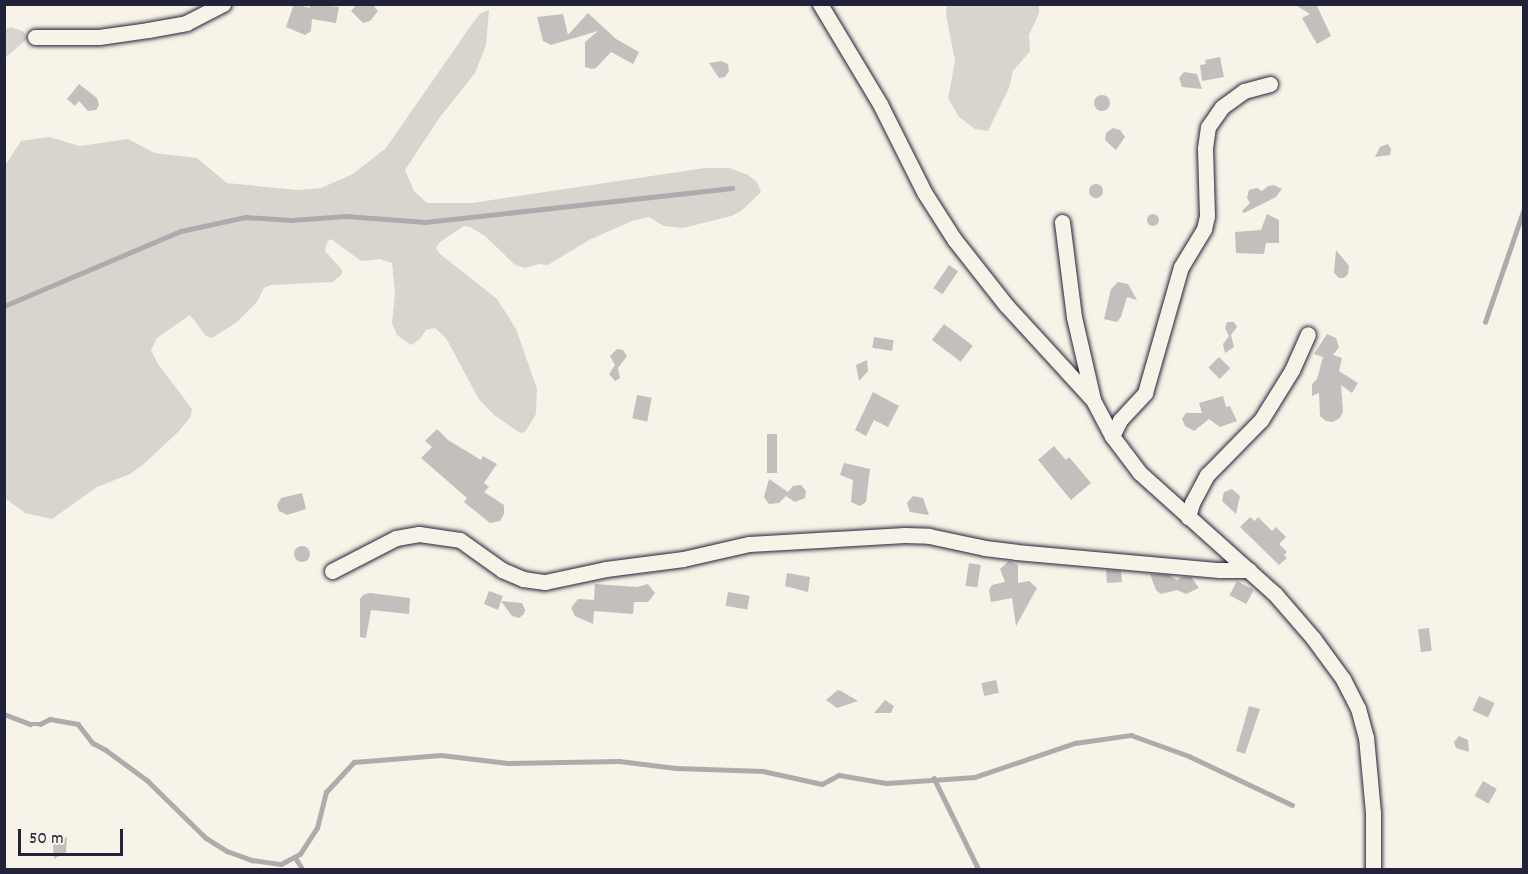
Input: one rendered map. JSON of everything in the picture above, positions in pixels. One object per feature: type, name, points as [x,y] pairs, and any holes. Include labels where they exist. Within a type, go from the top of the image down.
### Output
[{"type":"street","points":[[35,37],[99,37],[148,30],[186,22],[223,4]]},
{"type":"street","points":[[820,4],[880,104],[924,192],[954,239],[1006,305],[1093,400],[1112,435],[1140,473],[1249,570],[1313,638],[1343,679],[1358,708],[1366,736],[1371,778],[1373,870]]},
{"type":"street","points":[[1112,435],[1120,420],[1145,393],[1181,267],[1204,229],[1207,216],[1205,148],[1208,127],[1222,107],[1244,92],[1270,84]]},
{"type":"street","points":[[1062,222],[1074,317],[1093,400]]},
{"type":"street","points":[[1188,517],[1192,503],[1207,475],[1261,420],[1292,370],[1308,334]]},
{"type":"street","points":[[332,571],[396,538],[418,534],[460,540],[502,570],[523,579],[545,582],[606,569],[682,559],[749,544],[905,535],[929,536],[1006,551],[1219,570],[1249,570]]},
{"type":"shaded area","points":[[947,4],[1039,5],[1039,13],[1029,35],[1030,51],[1013,71],[1009,88],[988,131],[975,129],[959,117],[948,98],[955,61],[946,15]]},
{"type":"shaded area","points":[[489,10],[486,45],[475,73],[440,117],[405,170],[414,191],[427,203],[472,203],[705,168],[730,168],[748,175],[757,182],[761,192],[741,211],[731,216],[683,228],[664,226],[649,217],[632,221],[589,240],[548,265],[539,264],[525,268],[515,265],[485,236],[470,227],[464,226],[440,242],[436,248],[440,254],[497,299],[516,329],[537,389],[536,414],[525,432],[520,433],[494,415],[478,398],[446,338],[435,328],[426,330],[420,339],[411,345],[397,335],[392,323],[395,294],[392,263],[380,259],[361,261],[331,239],[327,242],[325,251],[342,270],[342,274],[333,282],[271,285],[264,288],[257,302],[237,322],[212,338],[206,336],[190,315],[157,338],[151,350],[158,364],[192,409],[191,416],[179,431],[145,463],[130,474],[97,487],[52,519],[25,513],[5,498],[4,167],[21,141],[49,137],[80,146],[128,139],[155,153],[197,158],[227,183],[298,190],[321,188],[353,174],[386,148],[472,24],[480,14]]},
{"type":"shaded area","points":[[10,27],[23,31],[28,38],[5,58],[5,30]]},
{"type":"building","points":[[294,4],[310,8],[310,4],[339,7],[336,23],[312,19],[311,31],[305,35],[286,27]]},
{"type":"building","points":[[357,4],[372,4],[378,11],[370,21],[363,23],[351,11]]},
{"type":"building","points":[[1294,4],[1316,4],[1331,36],[1317,44],[1302,18],[1310,14]]},
{"type":"building","points":[[588,13],[616,39],[639,52],[633,64],[611,52],[596,68],[585,67],[585,42],[598,31],[551,45],[543,41],[537,17],[563,14],[568,35]]},
{"type":"building","points":[[1220,57],[1224,77],[1202,81],[1200,65],[1206,64],[1205,60]]},
{"type":"building","points":[[721,61],[728,64],[729,71],[725,77],[719,78],[709,63]]},
{"type":"building","points":[[1184,72],[1197,74],[1202,89],[1182,87],[1179,78]]},
{"type":"building","points":[[79,84],[97,98],[99,105],[96,110],[88,111],[79,101],[75,106],[67,99]]},
{"type":"building","points":[[1099,95],[1105,95],[1110,103],[1108,109],[1099,111],[1094,106],[1094,100]]},
{"type":"building","points":[[1113,128],[1120,130],[1125,137],[1116,150],[1105,140],[1106,133]]},
{"type":"building","points":[[1388,144],[1391,149],[1390,155],[1375,157],[1380,147]]},
{"type":"building","points":[[1093,184],[1099,184],[1103,191],[1099,198],[1093,198],[1089,194],[1089,188]]},
{"type":"building","points":[[1274,185],[1282,189],[1276,197],[1244,213],[1242,211],[1250,203],[1247,198],[1249,190],[1257,188],[1262,191]]},
{"type":"building","points":[[1155,214],[1158,215],[1158,225],[1151,226],[1148,225],[1147,218],[1148,215]]},
{"type":"building","points":[[1267,214],[1279,220],[1279,243],[1266,243],[1264,254],[1236,253],[1235,232],[1261,230]]},
{"type":"building","points":[[1336,250],[1349,266],[1348,274],[1344,278],[1339,278],[1334,273]]},
{"type":"building","points":[[949,265],[958,271],[942,294],[933,288]]},
{"type":"building","points":[[1118,282],[1128,284],[1137,300],[1127,297],[1121,317],[1117,322],[1104,319],[1111,289]]},
{"type":"building","points":[[1227,322],[1234,322],[1237,327],[1231,335],[1234,347],[1225,353],[1223,344],[1229,336],[1225,328]]},
{"type":"building","points":[[944,324],[973,346],[961,362],[932,340]]},
{"type":"building","points":[[1327,334],[1336,338],[1339,347],[1333,355],[1342,358],[1339,371],[1358,383],[1352,393],[1341,385],[1343,411],[1340,418],[1333,422],[1326,421],[1320,416],[1319,393],[1312,396],[1312,384],[1317,379],[1323,357],[1314,354]]},
{"type":"building","points":[[874,337],[894,340],[892,351],[872,348]]},
{"type":"building","points":[[617,349],[623,350],[627,356],[618,368],[620,378],[615,381],[609,374],[615,365],[610,356]]},
{"type":"building","points":[[1219,357],[1230,368],[1220,379],[1208,368]]},
{"type":"building","points":[[867,360],[868,371],[859,381],[856,365]]},
{"type":"building","points":[[873,392],[899,406],[888,427],[874,420],[866,436],[855,430]]},
{"type":"building","points":[[637,395],[652,398],[647,421],[632,419]]},
{"type":"building","points":[[1223,396],[1226,407],[1230,406],[1237,421],[1220,427],[1209,419],[1194,431],[1185,426],[1182,419],[1186,413],[1202,413],[1199,403]]},
{"type":"building","points":[[437,429],[448,440],[481,460],[483,456],[497,464],[484,483],[489,487],[484,492],[504,505],[504,514],[500,521],[490,523],[464,502],[467,498],[421,458],[432,447],[425,441]]},
{"type":"building","points":[[767,434],[777,434],[777,473],[767,473]]},
{"type":"building","points":[[1054,446],[1066,460],[1069,457],[1091,483],[1071,500],[1038,460]]},
{"type":"building","points":[[844,463],[870,469],[866,502],[860,506],[851,502],[853,480],[840,475]]},
{"type":"building","points":[[769,479],[788,492],[793,486],[801,485],[806,491],[805,498],[795,502],[786,496],[779,503],[769,504],[764,497]]},
{"type":"building","points":[[1232,489],[1240,496],[1236,514],[1222,501],[1224,492]]},
{"type":"building","points":[[302,493],[306,509],[287,515],[279,511],[277,505],[281,498]]},
{"type":"building","points":[[913,496],[923,498],[929,515],[910,512],[907,503]]},
{"type":"building","points":[[1250,517],[1255,521],[1258,517],[1272,531],[1276,527],[1286,537],[1279,544],[1287,552],[1284,555],[1287,558],[1279,565],[1240,527]]},
{"type":"building","points":[[302,546],[308,548],[310,554],[308,560],[302,562],[296,560],[294,554],[296,548]]},
{"type":"building","points":[[1009,561],[1018,565],[1018,583],[1029,581],[1037,588],[1016,626],[1012,598],[991,602],[989,590],[992,585],[1005,582],[1000,569]]},
{"type":"building","points":[[969,563],[981,565],[977,588],[965,586]]},
{"type":"building","points":[[1106,570],[1121,571],[1122,582],[1107,583]]},
{"type":"building","points":[[787,573],[810,577],[808,592],[785,586]]},
{"type":"building","points":[[1150,574],[1169,575],[1177,580],[1182,577],[1191,577],[1199,588],[1186,594],[1177,590],[1161,594],[1156,590]]},
{"type":"building","points":[[1237,581],[1254,590],[1246,604],[1229,595]]},
{"type":"building","points":[[595,584],[637,587],[648,584],[655,593],[648,602],[634,602],[633,614],[594,611],[593,624],[575,616],[571,608],[578,599],[594,600]]},
{"type":"building","points":[[489,591],[503,596],[498,610],[484,604]]},
{"type":"building","points":[[728,592],[750,596],[747,610],[726,606]]},
{"type":"building","points":[[370,593],[410,598],[409,614],[371,610],[366,638],[360,637],[360,599],[363,595]]},
{"type":"building","points":[[501,601],[522,603],[524,614],[519,618],[512,616]]},
{"type":"building","points":[[1429,628],[1432,651],[1421,652],[1418,629]]},
{"type":"building","points":[[996,680],[999,693],[984,696],[981,683]]},
{"type":"building","points":[[838,690],[858,701],[837,708],[826,700]]},
{"type":"building","points":[[1479,696],[1495,703],[1488,718],[1472,711]]},
{"type":"building","points":[[885,700],[894,706],[891,713],[874,713]]},
{"type":"building","points":[[1249,706],[1260,709],[1245,754],[1236,751]]},
{"type":"building","points":[[1459,736],[1468,740],[1469,752],[1456,748],[1454,742]]},
{"type":"building","points":[[1483,781],[1497,789],[1488,804],[1474,796]]},
{"type":"building","points":[[67,837],[66,852],[54,859],[53,844]]},
{"type":"waterway","points":[[4,306],[181,231],[245,217],[291,220],[346,216],[425,222],[732,188]]},
{"type":"waterway","points":[[1485,322],[1524,209]]},
{"type":"waterway","points":[[4,714],[30,724],[40,724],[50,719],[78,724],[93,743],[148,781],[206,838],[227,851],[252,860],[281,864],[300,854],[317,828],[326,792],[354,762],[441,755],[508,763],[619,761],[676,768],[763,771],[822,784],[839,775],[887,783],[975,777],[1075,743],[1131,735],[1189,756],[1292,805]]},
{"type":"waterway","points":[[934,778],[979,870]]},
{"type":"waterway","points":[[295,857],[303,870]]}]
